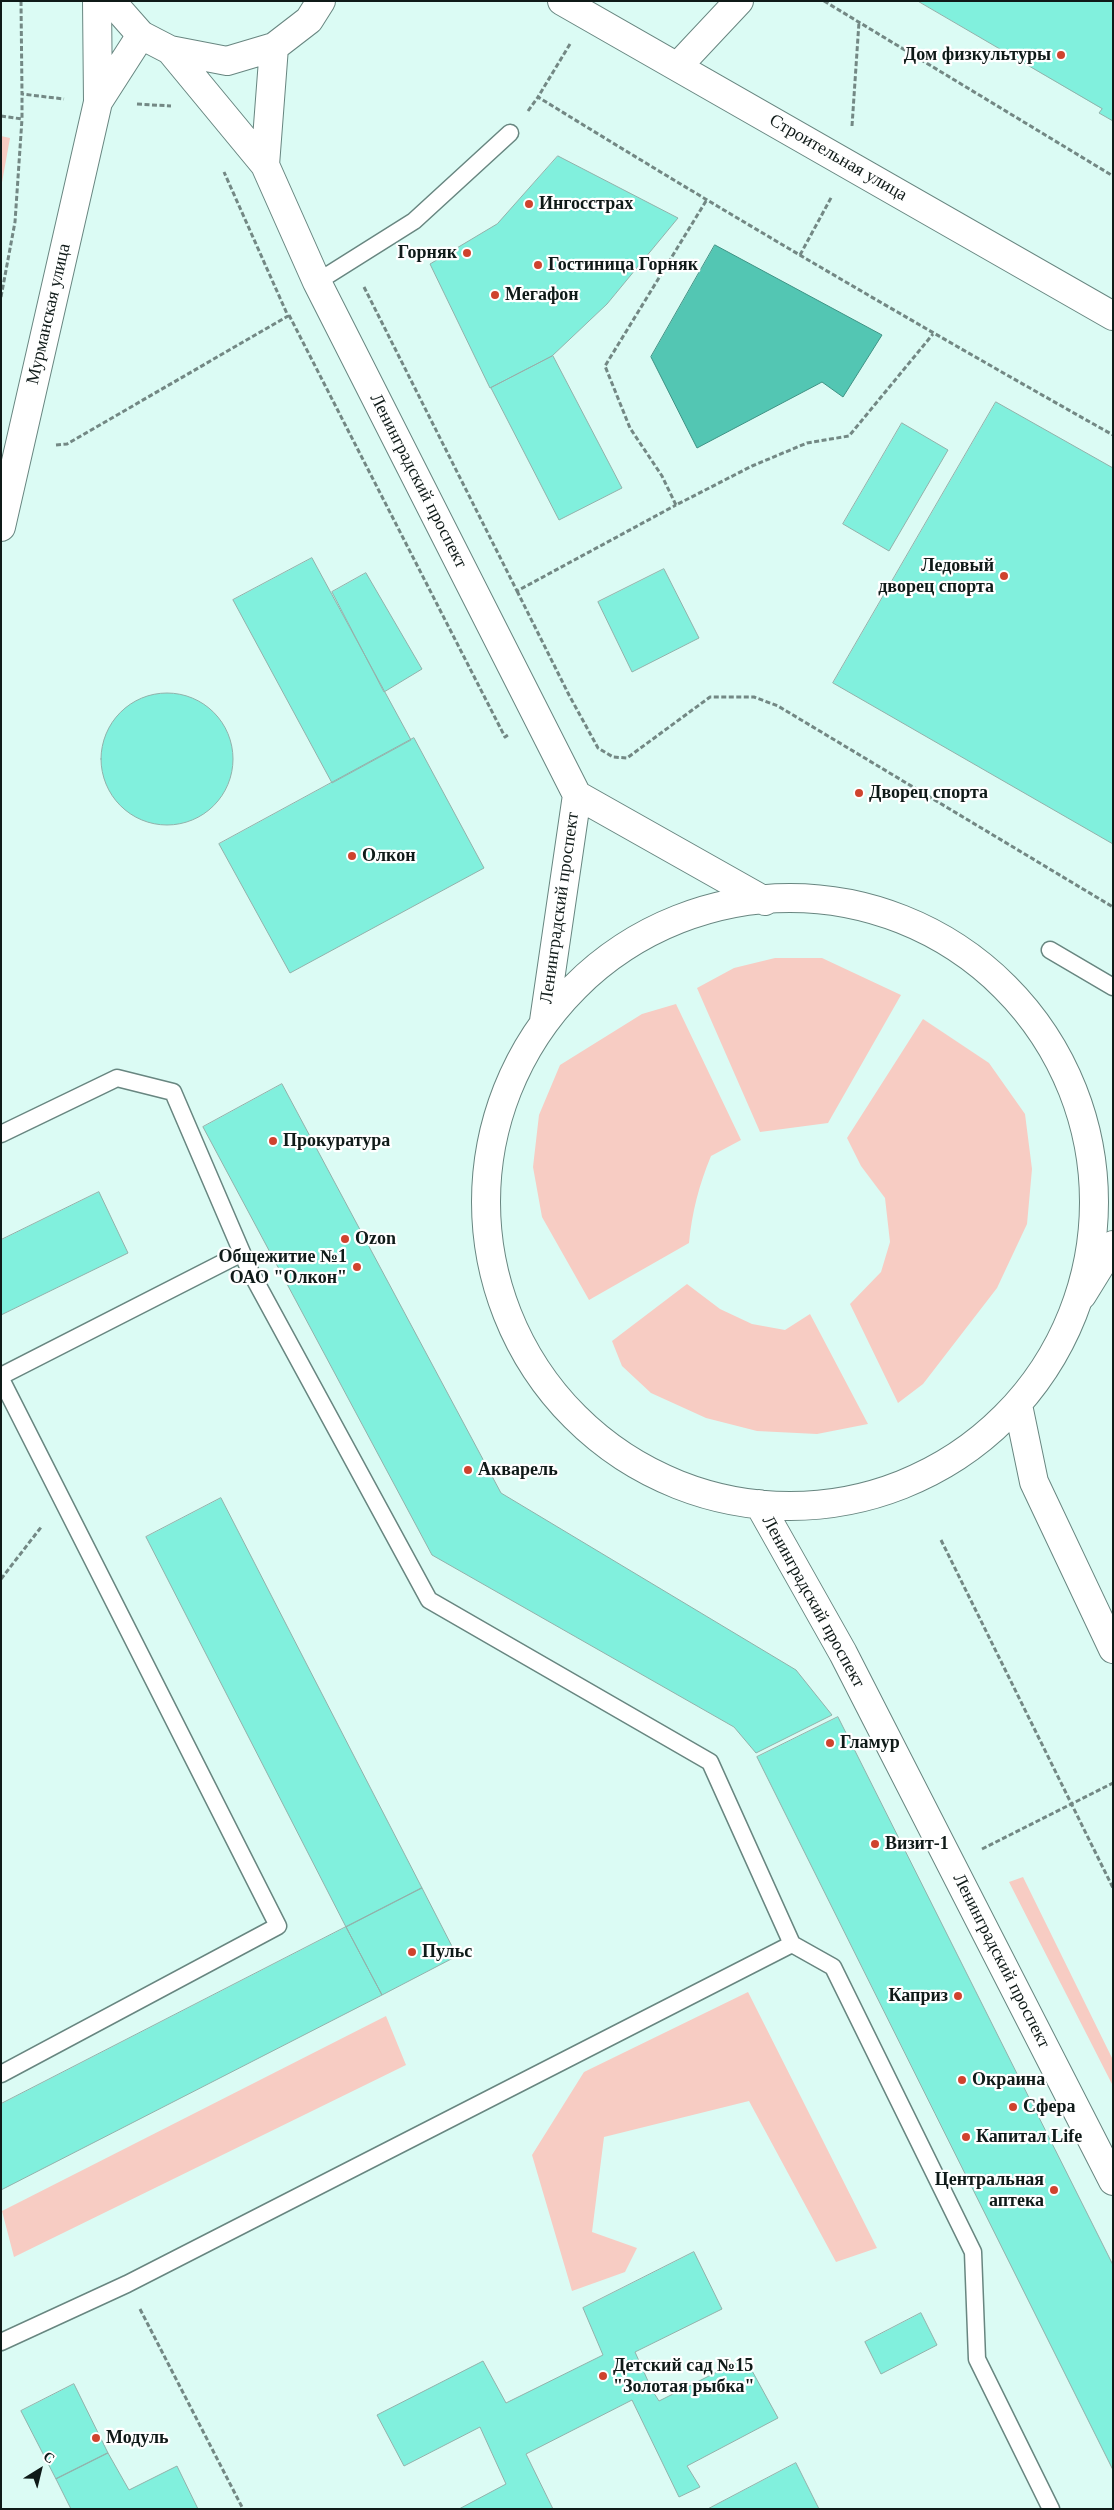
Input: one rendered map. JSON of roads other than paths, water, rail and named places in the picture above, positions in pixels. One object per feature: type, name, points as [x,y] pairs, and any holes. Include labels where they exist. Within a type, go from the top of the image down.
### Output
[{"type":"street","points":[[97,1],[98,102]]},
{"type":"street","points":[[111,1],[141,36],[170,50],[227,61],[274,47],[309,20],[321,1]]},
{"type":"street","name":"Строительная улица","points":[[562,1],[1113,316]]},
{"type":"street","points":[[678,66],[739,1]]},
{"type":"street","points":[[98,102],[141,36]]},
{"type":"street","name":"Ленинградский проспект","points":[[265,165],[274,47]]},
{"type":"street","name":"Ленинградский проспект","points":[[170,50],[265,165],[317,282],[577,795],[765,901]]},
{"type":"street","name":"Мурманская улица","points":[[1,527],[98,102]]},
{"type":"street","name":"Ленинградский проспект","points":[[544,1021],[577,795]]},
{"type":"street","points":[[1082,1295],[1093,1226],[1094,1204],[1088,1137],[1081,1106],[1055,1050],[1017,998],[943,937],[915,923],[853,903],[791,896],[726,905],[666,924],[612,953],[588,974],[544,1021],[523,1056],[499,1109],[488,1169],[488,1232],[492,1266],[500,1297],[526,1354],[564,1406],[586,1428],[638,1466],[666,1480],[727,1500],[789,1508],[821,1505],[886,1490],[914,1480],[969,1450],[1018,1405],[1054,1355],[1082,1295],[1113,1245]]},
{"type":"street","points":[[1018,1405],[1034,1482],[1113,1649]]},
{"type":"street","name":"Ленинградский проспект","points":[[759,1504],[844,1653],[1113,2181]]},
{"type":"lane","points":[[317,282],[414,221],[510,133]]},
{"type":"lane","points":[[1050,950],[1113,987]]},
{"type":"lane","points":[[1,1134],[117,1078],[173,1092],[242,1252],[429,1600],[710,1762],[792,1944],[833,1967],[973,2252],[977,2359],[1051,2509]]},
{"type":"lane","points":[[1,2074],[278,1926],[1,1377],[242,1252]]},
{"type":"lane","points":[[1,2342],[127,2284],[792,1944]]},
{"type":"place","name":"Дом физкультуры","points":[[1061,55]]},
{"type":"place","name":"Ингосстрах","points":[[529,204]]},
{"type":"place","name":"Горняк","points":[[467,253]]},
{"type":"place","name":"Гостиница Горняк","points":[[538,265]]},
{"type":"place","name":"Мегафон","points":[[495,295]]},
{"type":"place","name":"Ледовый дворец спорта","points":[[1004,576]]},
{"type":"place","name":"Дворец спорта","points":[[859,793]]},
{"type":"place","name":"Олкон","points":[[352,856]]},
{"type":"place","name":"Прокуратура","points":[[273,1141]]},
{"type":"place","name":"Ozon","points":[[345,1239]]},
{"type":"place","name":"Общежитие №1 ОАО \"Олкон\"","points":[[357,1267]]},
{"type":"place","name":"Акварель","points":[[468,1470]]},
{"type":"place","name":"Гламур","points":[[830,1743]]},
{"type":"place","name":"Визит-1","points":[[875,1844]]},
{"type":"place","name":"Пульс","points":[[412,1952]]},
{"type":"place","name":"Каприз","points":[[958,1996]]},
{"type":"place","name":"Окраина","points":[[962,2080]]},
{"type":"place","name":"Сфера","points":[[1013,2107]]},
{"type":"place","name":"Капитал Life","points":[[966,2137]]},
{"type":"place","name":"Центральная аптека","points":[[1054,2190]]},
{"type":"place","name":"Детский сад №15 \"Золотая рыбка\"","points":[[603,2376]]},
{"type":"place","name":"Модуль","points":[[96,2438]]}]
